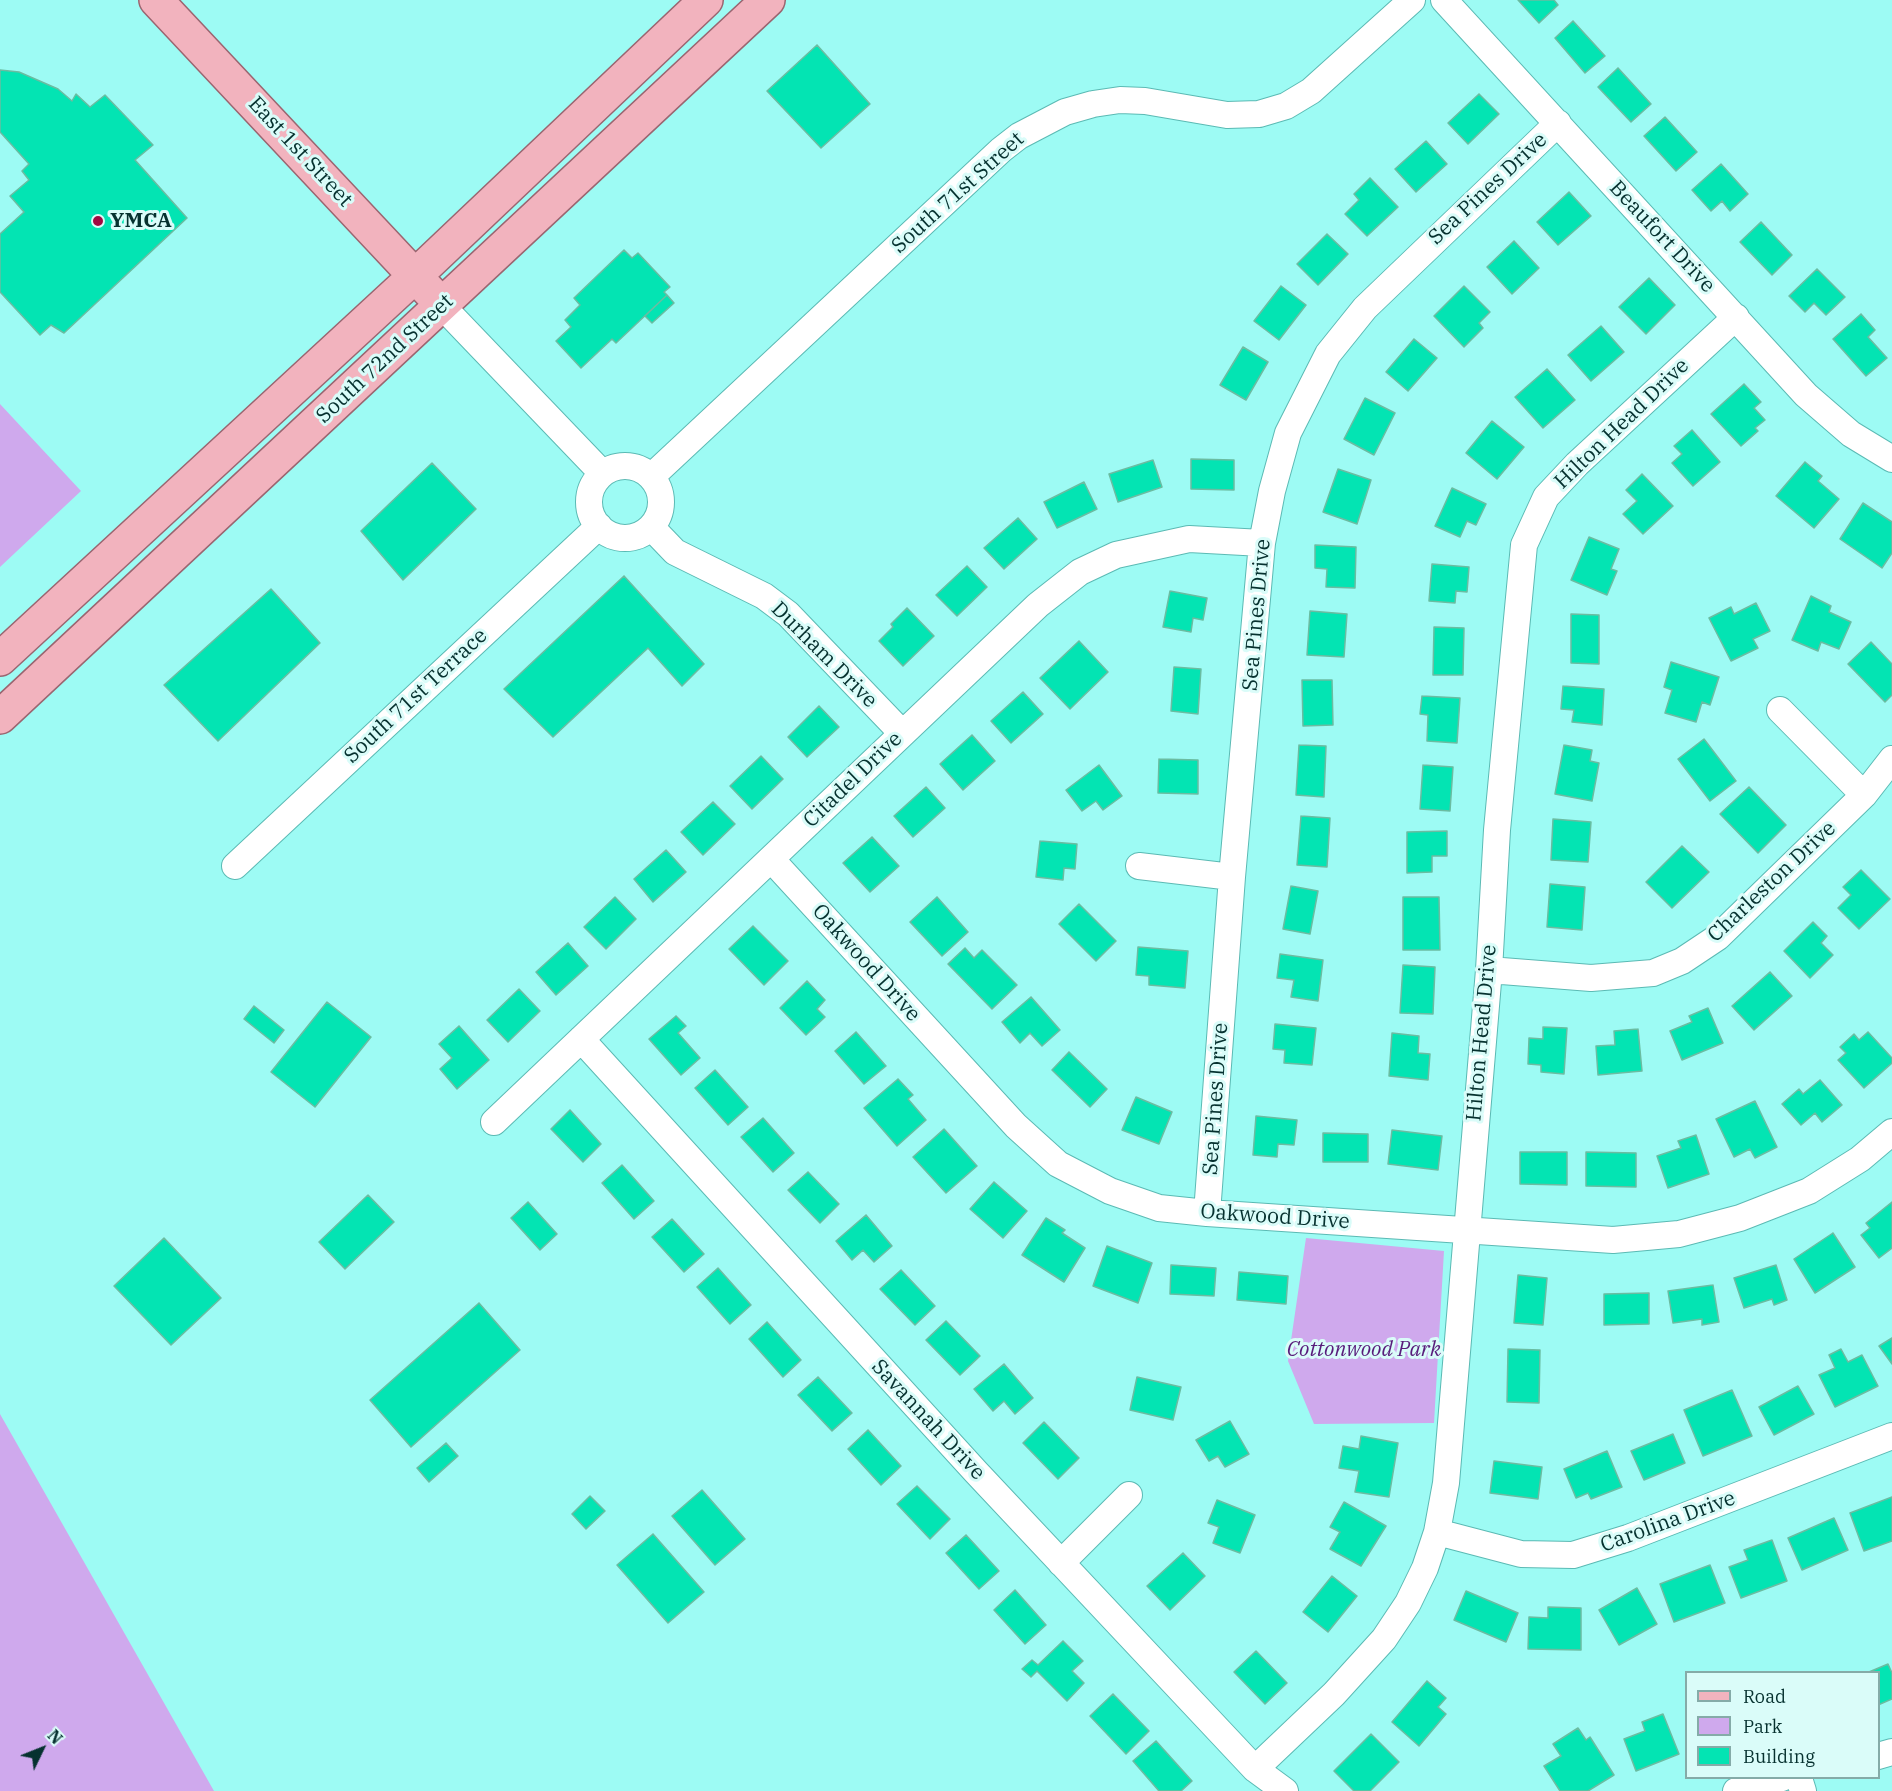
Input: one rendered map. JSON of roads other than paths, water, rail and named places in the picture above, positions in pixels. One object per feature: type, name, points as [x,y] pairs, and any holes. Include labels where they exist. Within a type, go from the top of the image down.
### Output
[{"type":"main road","name":"East 1st Street","points":[[156,0],[442,306]]},
{"type":"main road","name":"South 72nd Street","points":[[0,659],[415,276],[706,0]]},
{"type":"main road","name":"South 72nd Street","points":[[0,717],[768,0]]},
{"type":"street","name":"South 71st Street","points":[[651,477],[1001,150],[1019,136],[1065,112],[1093,104],[1120,100],[1145,101],[1227,115],[1259,114],[1286,106],[1311,91],[1412,0]]},
{"type":"street","name":"Beaufort Drive","points":[[1444,0],[1806,395],[1851,434],[1892,459]]},
{"type":"street","name":"Sea Pines Drive","points":[[1207,1213],[1232,877],[1262,543],[1272,491],[1288,433],[1328,354],[1365,308],[1409,263],[1558,123]]},
{"type":"street","points":[[442,306],[602,473]]},
{"type":"street","name":"Hilton Head Drive","points":[[1255,1769],[1334,1694],[1384,1639],[1408,1603],[1425,1568],[1437,1532],[1446,1483],[1488,970],[1497,830],[1524,545],[1546,497],[1577,464],[1736,317]]},
{"type":"street","points":[[622,465],[639,468],[651,477],[660,491],[661,505],[651,527],[639,535],[624,538],[611,535],[598,526],[591,514],[589,502],[592,485],[602,473],[622,465]]},
{"type":"street","name":"South 71st Terrace","points":[[235,866],[598,526]]},
{"type":"street","name":"Durham Drive","points":[[651,527],[675,552],[764,596],[788,614],[902,733]]},
{"type":"street","name":"Citadel Drive","points":[[494,1122],[1038,604],[1080,572],[1116,555],[1189,539],[1262,543]]},
{"type":"street","points":[[1780,710],[1864,795]]},
{"type":"street","name":"Charleston Drive","points":[[1488,970],[1591,978],[1653,973],[1682,961],[1718,937],[1864,795],[1892,759]]},
{"type":"street","name":"Oakwood Drive","points":[[771,859],[1008,1117],[1059,1164],[1110,1191],[1158,1208],[1613,1240],[1679,1234],[1740,1218],[1809,1191],[1860,1159],[1892,1132]]},
{"type":"street","points":[[1139,866],[1232,877]]},
{"type":"street","name":"Savannah Drive","points":[[581,1039],[1061,1563],[1255,1769],[1285,1791]]},
{"type":"street","name":"Carolina Drive","points":[[1437,1532],[1521,1554],[1573,1555],[1628,1538],[1892,1436]]},
{"type":"street","points":[[1061,1563],[1129,1495]]},
{"type":"street","points":[[1736,1791],[1778,1779]]},
{"type":"place","name":"YMCA","points":[[98,221]]},
{"type":"park label","name":"Cottonwood Park","points":[[1364,1350]]}]
